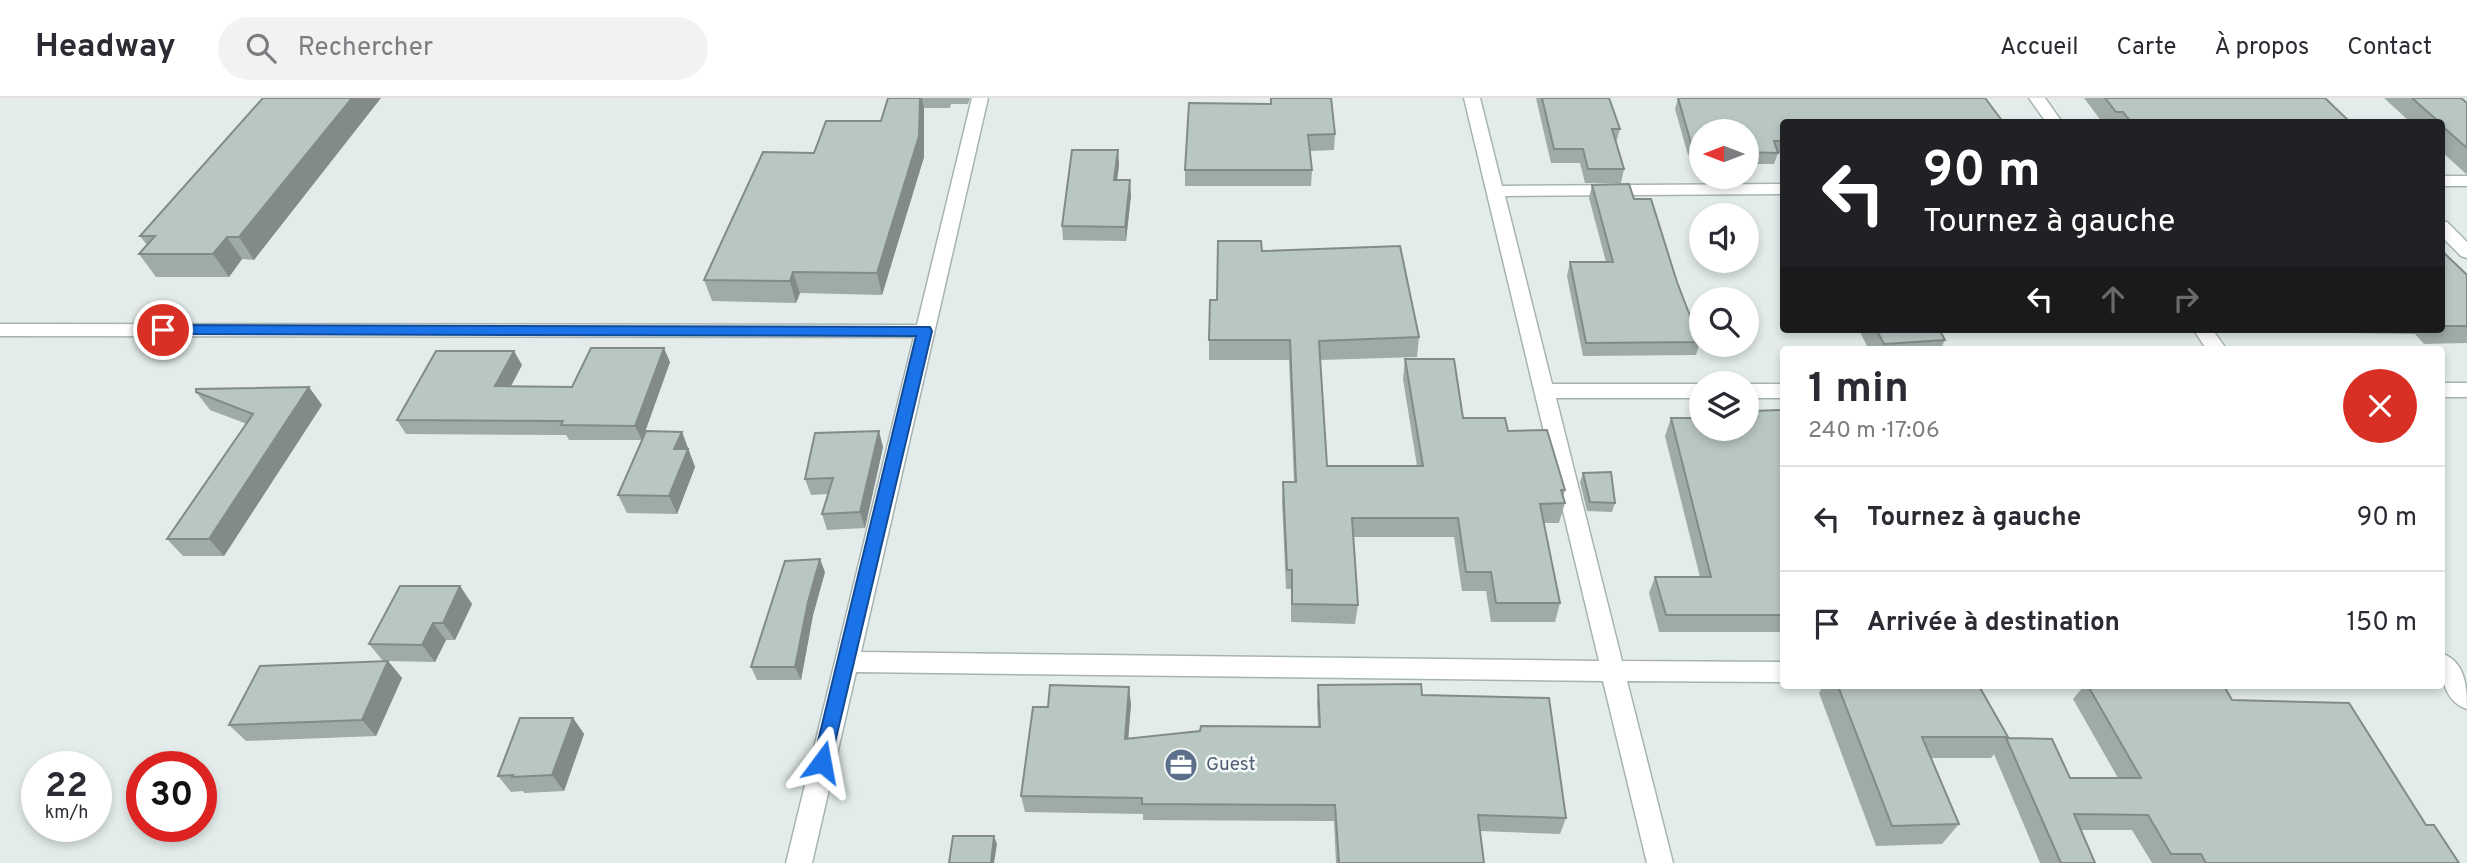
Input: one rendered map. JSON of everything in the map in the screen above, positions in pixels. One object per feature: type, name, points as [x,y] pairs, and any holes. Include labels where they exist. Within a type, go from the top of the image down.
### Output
[{"type":"street","points":[[799,863],[980,98]]},
{"type":"street","points":[[1472,98],[1660,863]]},
{"type":"street","points":[[2037,98],[2052,119]]},
{"type":"street","points":[[2445,181],[2467,181]]},
{"type":"street","points":[[1494,191],[1780,189]]},
{"type":"street","points":[[2445,230],[2467,252]]},
{"type":"street","points":[[0,330],[925,331]]},
{"type":"street","points":[[2445,390],[2467,390]]},
{"type":"street","points":[[1544,391],[1689,391]]},
{"type":"street","points":[[1759,391],[1780,391]]},
{"type":"street","points":[[846,662],[1263,669],[1780,672]]},
{"type":"street","points":[[2450,671],[2467,699]]},
{"type":"building","points":[[263,98],[352,98],[239,237],[227,237],[213,254],[139,254],[155,236],[140,236]]},
{"type":"building","points":[[888,98],[920,98],[919,136],[877,273],[793,272],[790,281],[704,280],[763,152],[814,153],[826,121],[881,121]]},
{"type":"building","points":[[1271,98],[1331,98],[1335,134],[1308,135],[1312,170],[1185,170],[1189,103],[1271,104]]},
{"type":"building","points":[[1542,98],[1609,98],[1620,129],[1612,129],[1624,169],[1588,169],[1583,149],[1554,149]]},
{"type":"building","points":[[1678,98],[1985,98],[2001,119],[1780,119],[1780,141],[1774,141],[1778,153],[1759,152],[1759,119],[1689,119],[1689,136]]},
{"type":"building","points":[[2105,98],[2325,98],[2347,119],[2129,119],[2123,112],[2116,112]]},
{"type":"building","points":[[2412,98],[2461,98],[2467,103],[2467,148],[2445,129],[2445,119],[2436,119]]},
{"type":"building","points":[[1072,150],[1118,150],[1114,180],[1130,180],[1125,227],[1062,226]]},
{"type":"building","points":[[1629,184],[1634,199],[1651,199],[1689,313],[1689,342],[1586,343],[1570,262],[1613,262],[1592,185]]},
{"type":"building","points":[[1218,241],[1261,241],[1262,251],[1400,246],[1419,337],[1319,341],[1327,466],[1423,466],[1405,359],[1454,359],[1463,418],[1505,418],[1508,431],[1547,430],[1565,490],[1561,490],[1565,503],[1540,504],[1560,603],[1496,603],[1491,572],[1466,572],[1458,518],[1352,518],[1358,605],[1292,604],[1292,570],[1287,570],[1283,482],[1296,482],[1290,340],[1209,340],[1210,300],[1217,300]]},
{"type":"building","points":[[2445,254],[2467,275],[2467,326],[2445,326]]},
{"type":"building","points":[[1878,333],[1941,333],[1945,340],[1884,344]]},
{"type":"building","points":[[591,348],[664,348],[635,426],[561,425],[563,421],[397,420],[436,351],[514,351],[495,386],[572,387]]},
{"type":"building","points":[[309,387],[209,539],[167,539],[253,414],[196,392],[196,389]]},
{"type":"building","points":[[1780,410],[1780,615],[1666,615],[1655,577],[1711,577],[1671,418],[1689,418],[1689,441],[1759,441],[1759,411]]},
{"type":"building","points":[[646,431],[682,432],[674,449],[688,449],[669,496],[618,495]]},
{"type":"building","points":[[879,431],[860,512],[822,514],[833,478],[805,479],[815,433]]},
{"type":"building","points":[[1611,472],[1615,503],[1590,502],[1583,473]]},
{"type":"building","points":[[820,559],[795,667],[751,667],[785,561]]},
{"type":"building","points":[[400,586],[460,586],[443,623],[433,623],[422,645],[369,644]]},
{"type":"building","points":[[388,661],[362,720],[229,725],[260,666]]},
{"type":"building","points":[[1421,684],[1422,695],[1549,698],[1566,818],[1478,815],[1484,863],[1339,863],[1335,805],[1142,804],[1142,798],[1021,796],[1033,707],[1048,707],[1050,685],[1129,687],[1125,739],[1200,731],[1201,726],[1320,727],[1318,685]]},
{"type":"building","points":[[1839,689],[1981,689],[2008,737],[1922,737],[1959,824],[1892,826]]},
{"type":"building","points":[[2090,689],[2226,689],[2232,700],[2349,703],[2426,825],[2434,825],[2459,863],[2206,863],[2201,854],[2171,854],[2148,815],[2074,814],[2095,863],[2061,863],[2006,738],[2052,739],[2070,778],[2141,778]]},
{"type":"building","points":[[520,718],[573,718],[552,775],[498,776]]},
{"type":"building","points":[[953,836],[994,836],[991,863],[949,863]]},
{"type":"place","name":"Guest","points":[[1181,765]]},
{"type":"route","points":[[163,330],[925,331],[822,762]]}]
